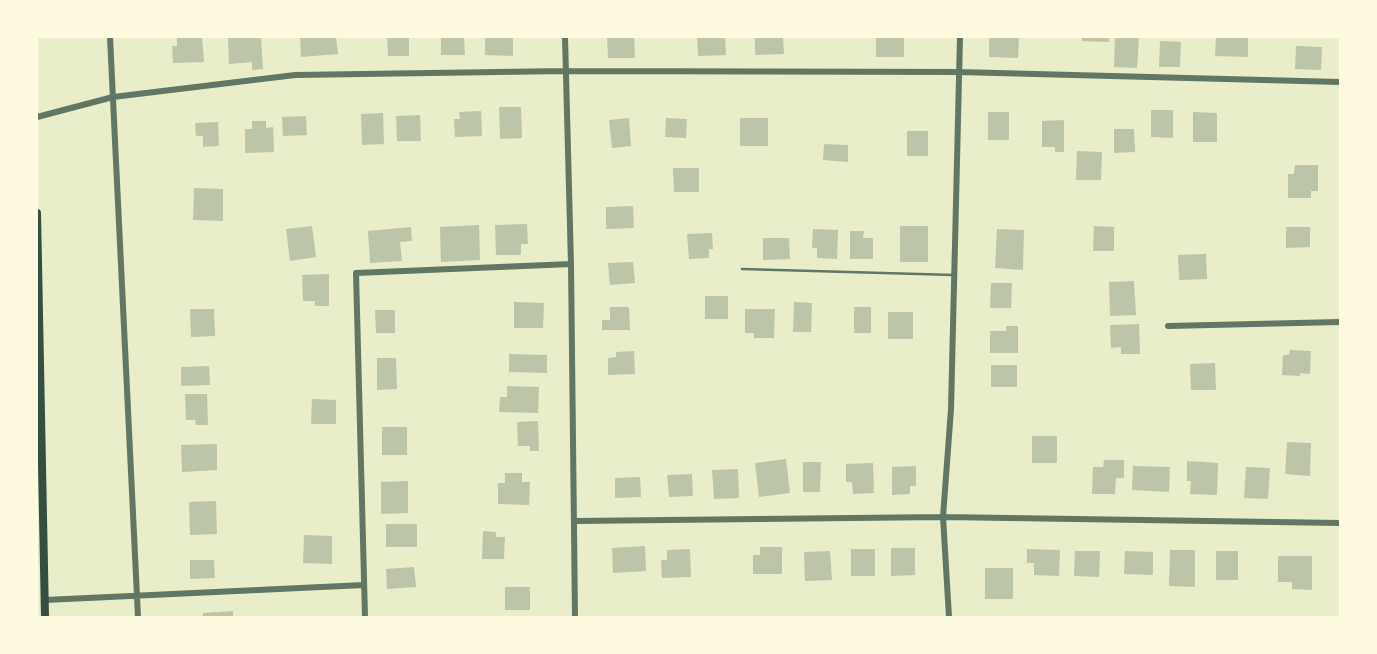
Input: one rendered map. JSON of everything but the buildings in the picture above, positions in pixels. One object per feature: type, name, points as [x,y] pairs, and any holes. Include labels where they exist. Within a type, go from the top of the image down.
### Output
[{"type":"main road","points":[[37,213],[45,617]]},
{"type":"street","points":[[110,37],[138,617]]},
{"type":"street","points":[[565,37],[575,617]]},
{"type":"street","points":[[949,617],[943,517],[951,409],[960,37]]},
{"type":"street","points":[[37,117],[113,97],[295,75],[566,71],[959,72],[1340,82]]},
{"type":"street","points":[[365,617],[356,273],[571,264]]},
{"type":"street","points":[[1168,326],[1340,322]]},
{"type":"street","points":[[575,521],[943,517],[1340,523]]},
{"type":"street","points":[[45,600],[364,585]]},
{"type":"lane","points":[[742,269],[954,275]]}]
